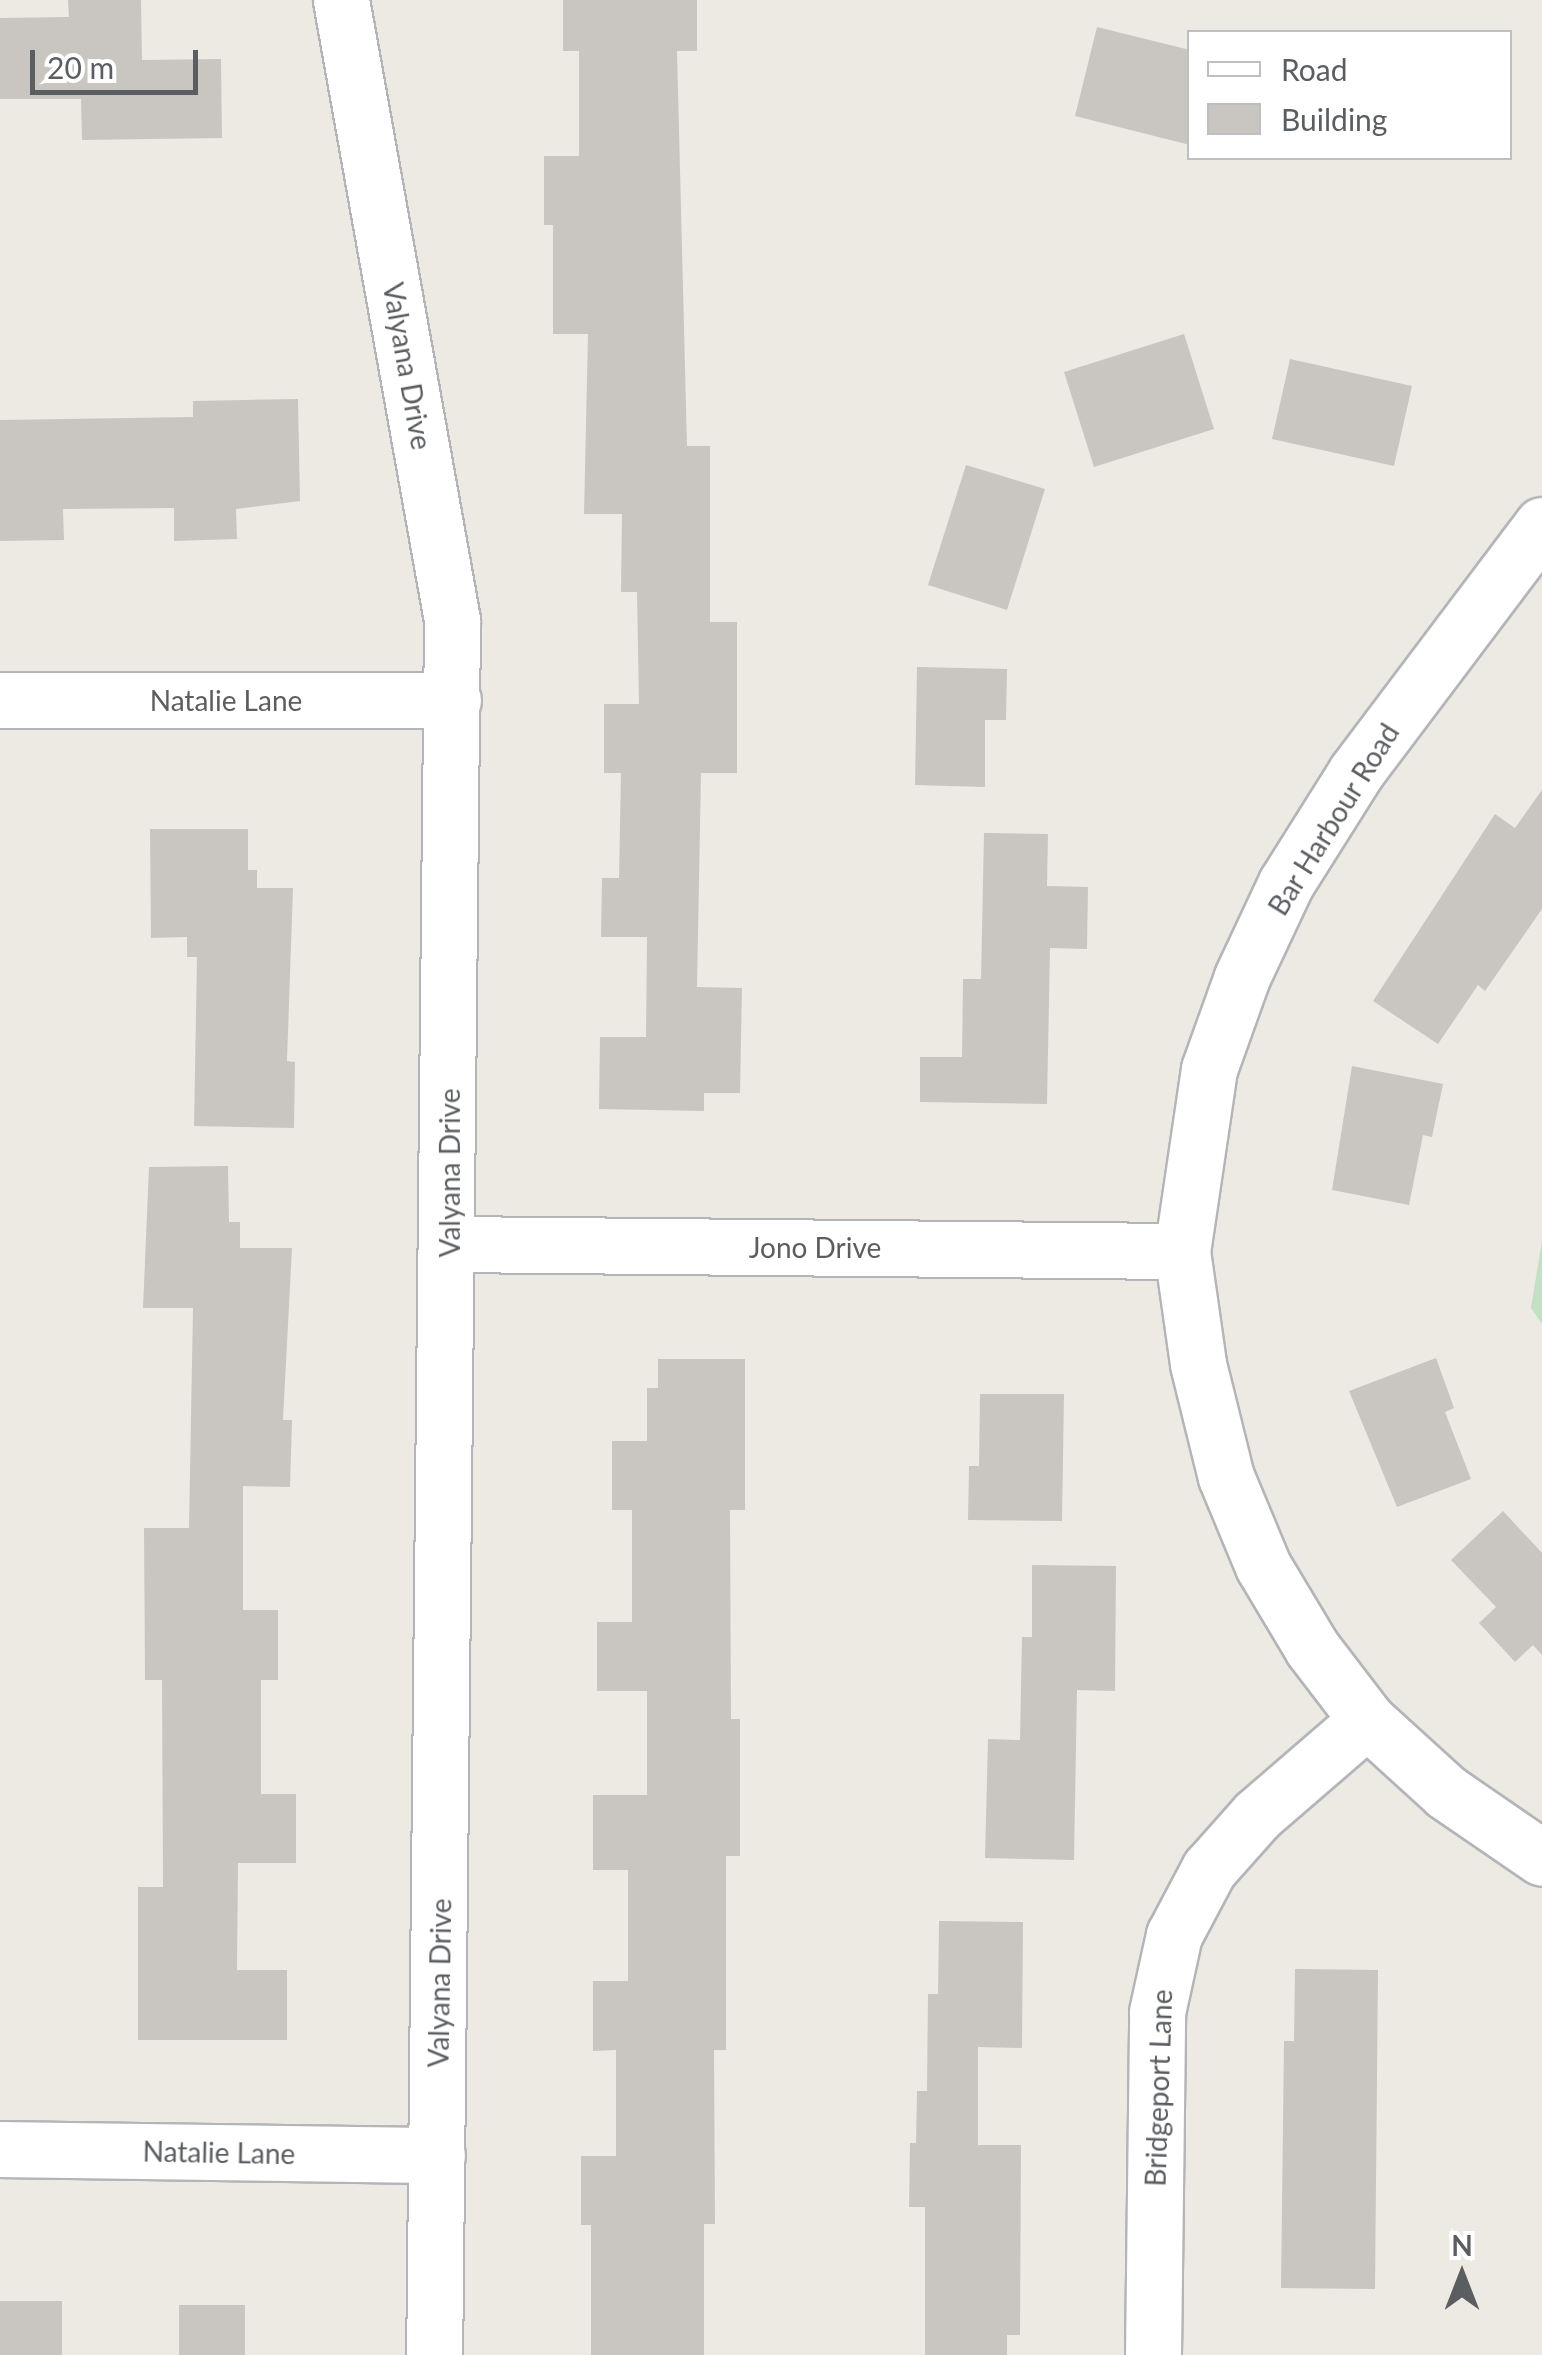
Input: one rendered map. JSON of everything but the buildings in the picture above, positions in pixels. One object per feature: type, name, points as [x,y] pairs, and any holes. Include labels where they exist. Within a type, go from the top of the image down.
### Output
[{"type":"street","name":"Valyana Drive","points":[[341,0],[444,561],[452,700],[434,2355]]},
{"type":"street","name":"Bar Harbour Road","points":[[1542,525],[1356,772],[1286,883],[1242,977],[1209,1069],[1182,1250],[1198,1364],[1226,1477],[1263,1566],[1312,1648],[1367,1720],[1446,1792],[1542,1858]]},
{"type":"street","name":"Natalie Lane","points":[[0,700],[452,700]]},
{"type":"street","name":"Jono Drive","points":[[448,1244],[1182,1250]]},
{"type":"street","name":"Bridgeport Lane","points":[[1153,2355],[1157,2012],[1174,1935],[1209,1869],[1257,1815],[1367,1720]]},
{"type":"street","name":"Natalie Lane","points":[[0,2149],[437,2155]]},
{"type":"green space","points":[[1542,1241],[1542,1324],[1531,1308]]}]
